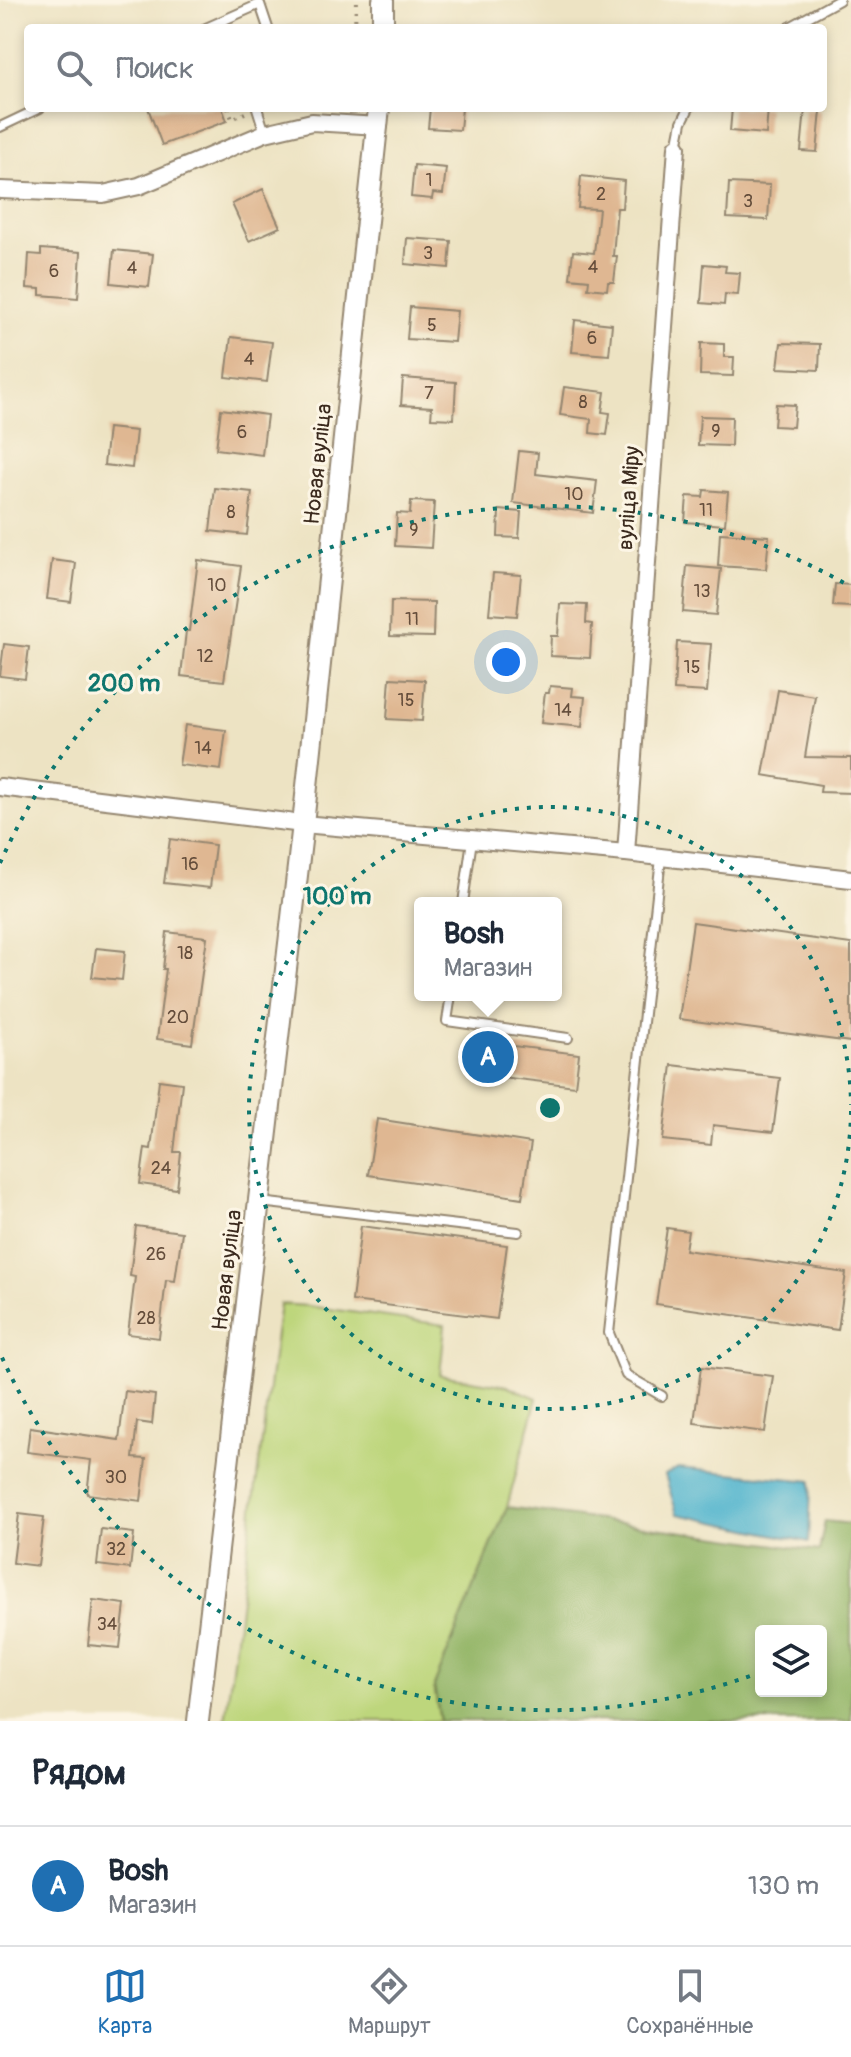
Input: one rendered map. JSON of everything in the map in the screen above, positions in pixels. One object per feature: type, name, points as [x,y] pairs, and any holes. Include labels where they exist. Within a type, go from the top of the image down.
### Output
[{"type":"street","points":[[383,0],[383,24]]},
{"type":"street","points":[[0,190],[103,194],[139,186],[265,133],[312,122],[379,117]]},
{"type":"street","name":"Новая вуліца","points":[[198,1721],[303,824],[379,117]]},
{"type":"street","name":"вуліца Міру","points":[[626,853],[677,147]]},
{"type":"street","points":[[0,787],[303,824],[626,853],[851,879]]},
{"type":"lane","points":[[795,24],[839,0]]},
{"type":"lane","points":[[226,24],[260,4],[267,24]]},
{"type":"lane","points":[[0,127],[32,112]]},
{"type":"lane","points":[[258,112],[265,133]]},
{"type":"lane","points":[[677,147],[687,112]]},
{"type":"lane","points":[[464,897],[472,839]]},
{"type":"lane","points":[[661,858],[609,1333],[626,1375],[662,1396]]},
{"type":"lane","points":[[450,1001],[447,1021],[568,1038]]},
{"type":"lane","points":[[259,1202],[518,1232]]},
{"type":"path","points":[[355,24],[356,0]]},
{"type":"path","points":[[229,112],[232,119],[248,112]]},
{"type":"green space","points":[[280,1304],[445,1325],[440,1375],[508,1386],[537,1398],[507,1507],[434,1686],[440,1721],[225,1721]]},
{"type":"green space","points":[[507,1507],[819,1551],[825,1521],[851,1524],[851,1721],[440,1721],[434,1686]]},
{"type":"water","points":[[678,1468],[811,1481],[809,1542],[677,1514],[665,1475]]},
{"type":"building","points":[[150,112],[224,112],[227,121],[162,145]]},
{"type":"building","points":[[430,112],[462,112],[460,130],[428,128]]},
{"type":"building","points":[[732,112],[768,112],[766,134],[730,131]]},
{"type":"building","points":[[805,112],[821,112],[817,152],[801,151]]},
{"type":"building","points":[[414,165],[446,168],[443,194],[433,193],[432,199],[411,197]]},
{"type":"building","points":[[581,176],[624,181],[622,208],[617,208],[614,282],[608,282],[607,290],[588,288],[589,280],[570,278],[573,251],[594,253],[599,209],[578,208]]},
{"type":"building","points":[[729,183],[770,185],[768,220],[727,218]]},
{"type":"building","points":[[263,189],[280,227],[249,241],[232,204]]},
{"type":"building","points":[[407,238],[451,241],[449,268],[405,264]]},
{"type":"building","points":[[41,249],[81,252],[78,298],[40,295],[40,289],[27,288],[29,254],[41,255]]},
{"type":"building","points":[[114,250],[153,254],[149,287],[111,283]]},
{"type":"building","points":[[704,264],[726,266],[725,272],[740,273],[738,295],[725,294],[724,305],[701,303]]},
{"type":"building","points":[[410,307],[457,311],[454,342],[407,339]]},
{"type":"building","points":[[575,320],[612,324],[609,355],[572,352]]},
{"type":"building","points":[[231,337],[272,342],[267,382],[226,377]]},
{"type":"building","points":[[701,343],[724,344],[724,357],[734,357],[733,376],[700,375]]},
{"type":"building","points":[[781,343],[820,344],[819,370],[778,368]]},
{"type":"building","points":[[403,378],[456,382],[454,419],[431,418],[432,407],[401,405]]},
{"type":"building","points":[[564,387],[605,392],[602,412],[610,413],[607,435],[590,433],[591,419],[560,415]]},
{"type":"building","points":[[776,404],[795,405],[793,427],[774,426]]},
{"type":"building","points":[[221,409],[267,415],[262,455],[216,449]]},
{"type":"building","points":[[700,416],[732,417],[731,446],[698,445]]},
{"type":"building","points":[[108,428],[136,431],[132,468],[104,465]]},
{"type":"building","points":[[519,451],[538,453],[536,474],[597,481],[593,513],[513,503]]},
{"type":"building","points":[[215,488],[252,492],[247,535],[210,531]]},
{"type":"building","points":[[704,490],[728,492],[725,525],[685,522],[687,496],[703,497]]},
{"type":"building","points":[[411,501],[434,502],[431,548],[395,546],[397,513],[410,514]]},
{"type":"building","points":[[499,510],[521,512],[519,538],[498,537]]},
{"type":"building","points":[[720,533],[769,536],[766,569],[718,566]]},
{"type":"building","points":[[52,560],[76,563],[71,602],[47,599]]},
{"type":"building","points":[[198,560],[241,566],[224,681],[181,676]]},
{"type":"building","points":[[687,566],[721,569],[716,615],[683,612]]},
{"type":"building","points":[[493,573],[521,575],[517,616],[489,614]]},
{"type":"building","points":[[835,584],[851,585],[851,607],[833,606]]},
{"type":"building","points":[[391,601],[434,602],[433,637],[390,636]]},
{"type":"building","points":[[560,604],[587,605],[586,623],[592,624],[590,658],[550,656],[551,636],[558,636]]},
{"type":"building","points":[[677,642],[711,644],[707,692],[674,690]]},
{"type":"building","points":[[4,644],[29,647],[25,679],[0,676]]},
{"type":"building","points":[[390,678],[425,680],[422,721],[387,719]]},
{"type":"building","points":[[550,686],[573,688],[572,696],[585,697],[582,727],[541,723],[545,693],[549,693]]},
{"type":"building","points":[[778,690],[815,696],[805,757],[851,758],[851,793],[820,792],[821,785],[763,775]]},
{"type":"building","points":[[185,725],[226,730],[221,770],[179,765]]},
{"type":"building","points":[[170,839],[215,845],[210,888],[164,883]]},
{"type":"building","points":[[693,922],[851,944],[851,1042],[679,1019]]},
{"type":"building","points":[[167,932],[207,937],[192,1044],[157,1039],[166,969],[163,969]]},
{"type":"building","points":[[96,948],[125,951],[122,980],[92,977]]},
{"type":"building","points":[[472,1041],[579,1054],[575,1086],[468,1073]]},
{"type":"building","points":[[672,1065],[780,1078],[773,1132],[713,1125],[711,1145],[663,1140]]},
{"type":"building","points":[[159,1080],[182,1083],[174,1152],[181,1152],[177,1189],[140,1184],[145,1148],[151,1149]]},
{"type":"building","points":[[377,1119],[531,1143],[522,1198],[368,1175]]},
{"type":"building","points":[[136,1226],[182,1232],[175,1281],[166,1280],[159,1338],[128,1334],[135,1277],[130,1276]]},
{"type":"building","points":[[361,1226],[507,1245],[497,1319],[352,1301]]},
{"type":"building","points":[[667,1228],[688,1231],[685,1250],[846,1273],[838,1330],[656,1304]]},
{"type":"building","points":[[701,1367],[773,1376],[765,1432],[694,1423]]},
{"type":"building","points":[[125,1391],[155,1395],[152,1424],[137,1422],[133,1458],[146,1459],[141,1501],[87,1494],[91,1460],[27,1452],[30,1427],[119,1440]]},
{"type":"building","points":[[19,1514],[44,1517],[38,1566],[13,1563]]},
{"type":"building","points":[[101,1529],[134,1533],[130,1569],[97,1565]]},
{"type":"building","points":[[93,1600],[125,1604],[120,1648],[88,1645]]},
{"type":"place","name":"Bosh","points":[[488,1057]]}]
